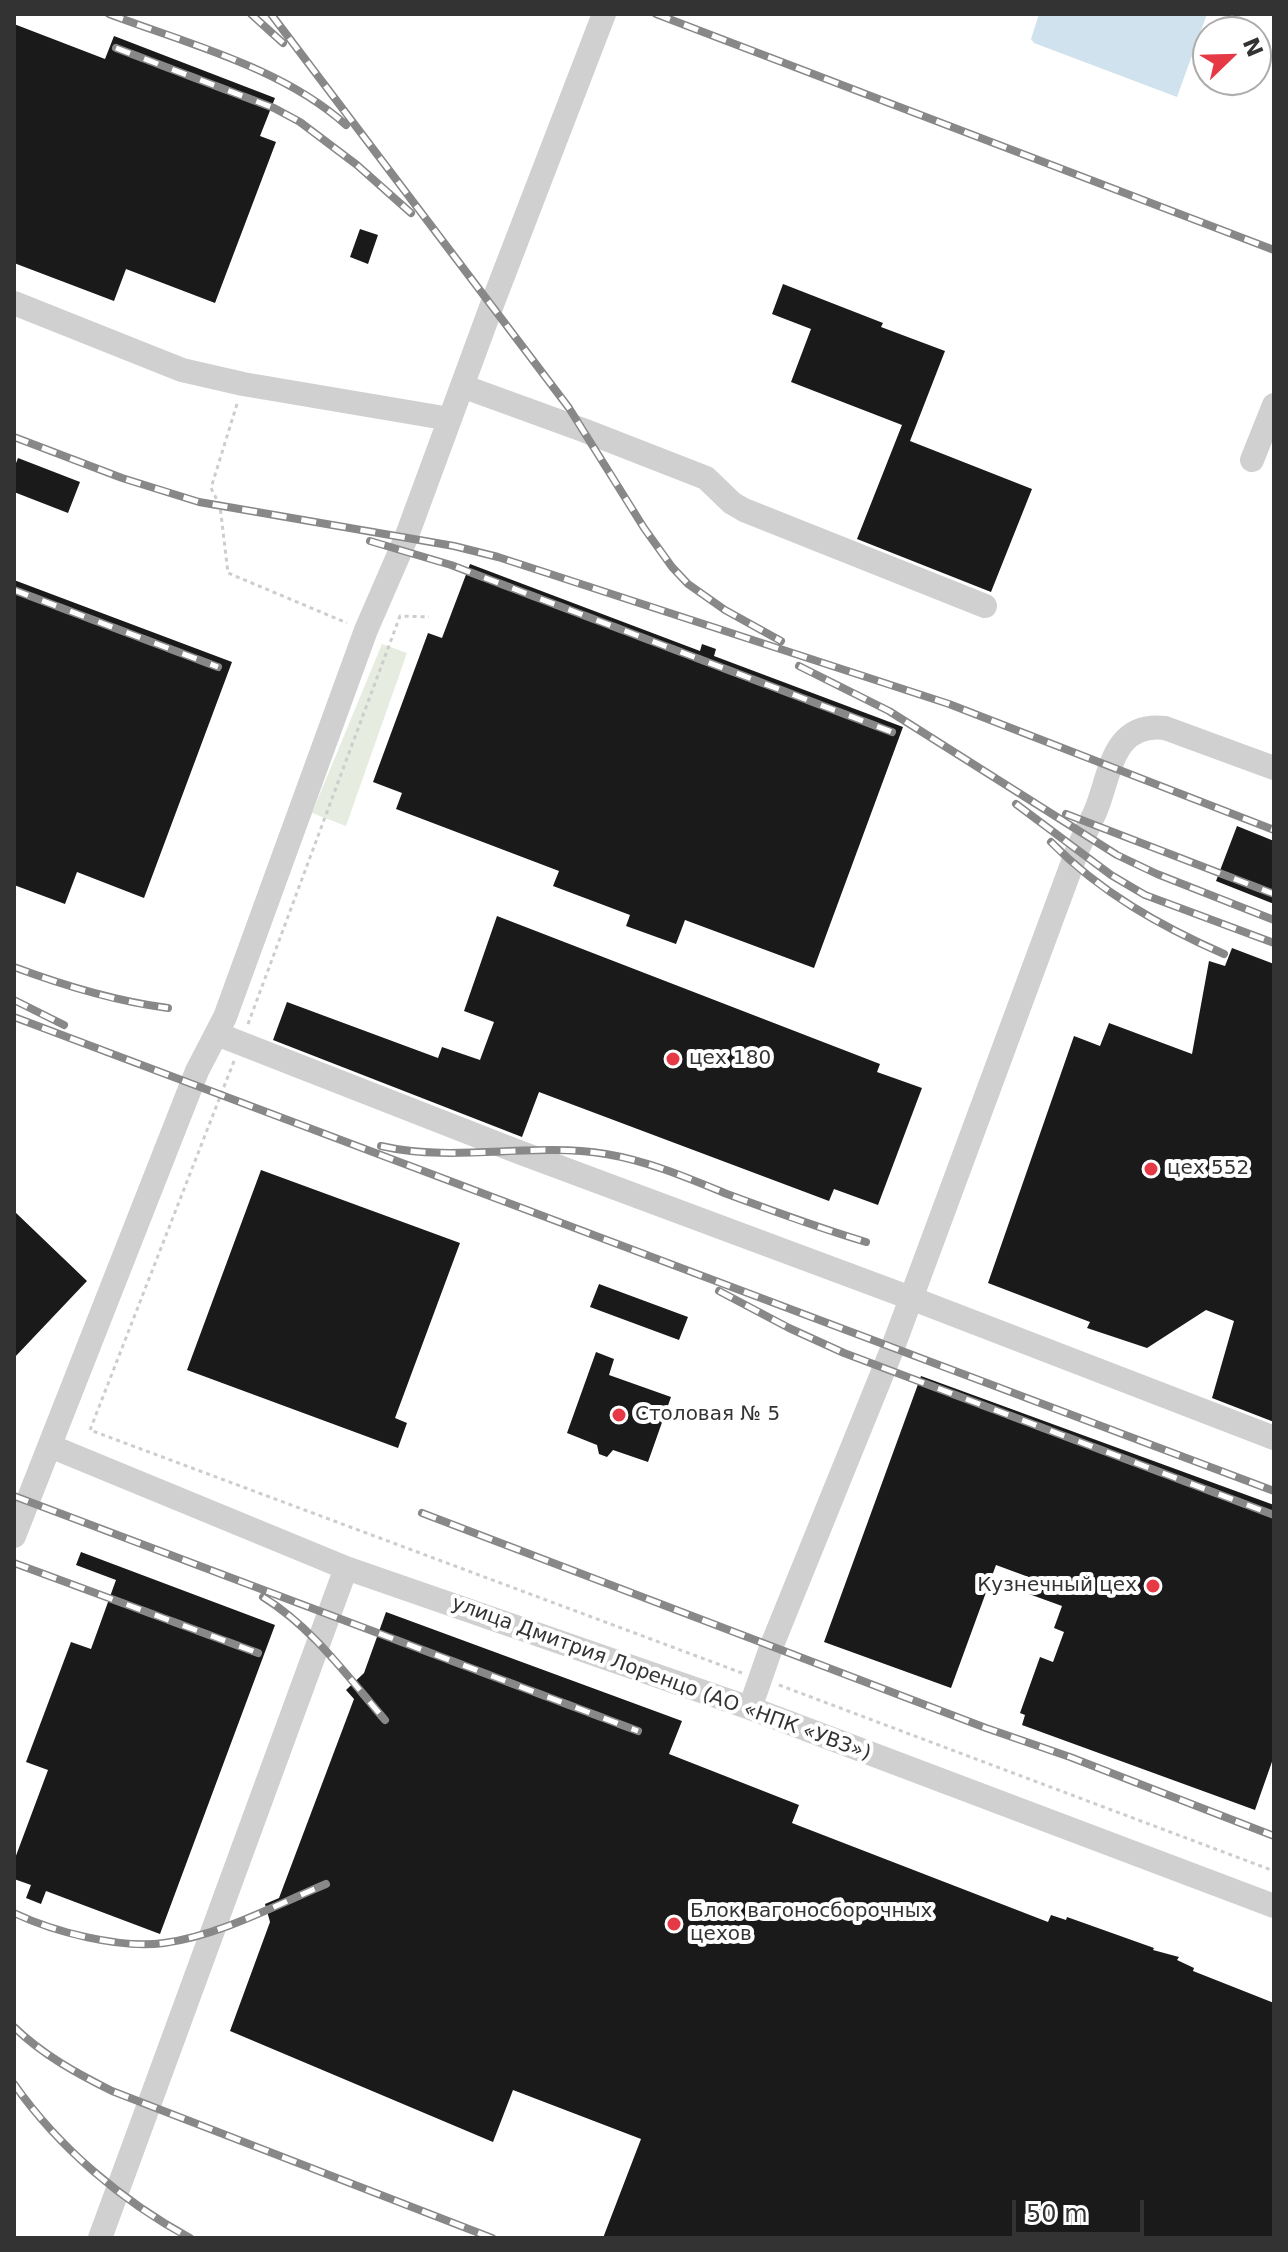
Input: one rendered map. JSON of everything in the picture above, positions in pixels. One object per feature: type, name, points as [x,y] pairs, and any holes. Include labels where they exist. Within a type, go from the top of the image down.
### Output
[{"type":"lane","points":[[14,1536],[191,1084],[225,1017],[366,630],[401,550],[604,14]]},
{"type":"lane","points":[[14,303],[182,370],[243,384],[450,419]]},
{"type":"lane","points":[[462,386],[706,478],[744,510],[985,606]]},
{"type":"lane","points":[[1252,460],[1274,405]]},
{"type":"lane","points":[[750,1708],[893,1347],[1077,851],[1096,811],[1121,743],[1140,729],[1151,726],[1165,728],[1274,768]]},
{"type":"lane","points":[[217,1034],[530,1157],[1274,1438]]},
{"type":"lane","name":"улица Дмитрия Лоренцо (АО «НПК «УВЗ»)","points":[[50,1446],[346,1568],[750,1708],[1274,1906]]},
{"type":"lane","points":[[100,2238],[346,1568]]},
{"type":"path","points":[[243,384],[211,488],[220,506],[228,573],[366,630]]},
{"type":"path","points":[[429,617],[400,616],[241,1044],[90,1430],[1274,1871]]},
{"type":"shaded area","points":[[382,644],[407,653],[346,826],[312,813]]},
{"type":"water","points":[[1039,14],[1207,14],[1192,16],[1192,56],[1177,97],[1034,43],[1031,39]]},
{"type":"building","points":[[14,24],[105,59],[114,36],[275,98],[260,136],[276,142],[215,303],[126,269],[114,301],[14,263]]},
{"type":"building","points":[[360,229],[378,235],[368,264],[350,257]]},
{"type":"building","points":[[783,284],[945,351],[910,441],[1032,489],[991,592],[857,539],[902,425],[791,382],[811,329],[772,314]]},
{"type":"building","points":[[18,458],[80,482],[68,513],[14,492],[14,468]]},
{"type":"building","points":[[470,564],[700,651],[702,644],[716,649],[714,656],[903,727],[814,968],[685,920],[676,944],[626,926],[630,915],[553,886],[559,871],[396,809],[402,793],[373,782],[428,633],[442,638]]},
{"type":"building","points":[[14,580],[232,662],[144,898],[77,872],[65,904],[14,885]]},
{"type":"building","points":[[1237,826],[1274,841],[1274,904],[1216,881]]},
{"type":"building","name":"цех 180","points":[[497,916],[880,1064],[877,1072],[922,1088],[878,1205],[834,1189],[829,1201],[539,1092],[522,1137],[273,1040],[287,1002],[438,1058],[442,1047],[480,1060],[494,1022],[464,1011]]},
{"type":"building","name":"цех 552","points":[[1232,948],[1274,964],[1274,1422],[1212,1398],[1234,1321],[1206,1310],[1147,1348],[1087,1328],[1090,1322],[988,1283],[1074,1036],[1100,1046],[1109,1023],[1192,1054],[1209,961],[1225,966]]},
{"type":"building","points":[[261,1170],[460,1243],[395,1418],[407,1423],[398,1448],[187,1370]]},
{"type":"building","points":[[14,1211],[87,1281],[14,1358]]},
{"type":"building","points":[[599,1284],[688,1317],[679,1340],[590,1307]]},
{"type":"building","name":"Столовая № 5","points":[[596,1352],[614,1359],[609,1375],[671,1397],[648,1462],[613,1450],[607,1457],[599,1454],[597,1445],[567,1433]]},
{"type":"building","name":"Кузнечный цех","points":[[921,1376],[1274,1505],[1274,1756],[1255,1810],[1022,1725],[1025,1715],[1020,1713],[1040,1657],[1053,1662],[1064,1632],[1054,1628],[1062,1606],[1029,1594],[1034,1579],[996,1565],[951,1688],[824,1642]]},
{"type":"building","points":[[81,1552],[275,1625],[160,1934],[46,1891],[41,1904],[26,1898],[31,1885],[14,1879],[14,1861],[48,1770],[26,1762],[71,1642],[91,1649],[116,1580],[76,1565]]},
{"type":"building","name":"Блок вагоносборочных цехов","points":[[386,1612],[682,1721],[669,1754],[799,1805],[792,1823],[1048,1922],[1051,1915],[1066,1920],[1067,1917],[1179,1957],[1177,1960],[1194,1968],[1193,1971],[1274,2003],[1274,2238],[603,2238],[641,2139],[513,2090],[493,2142],[230,2031],[270,1922],[265,1904],[279,1898],[354,1699],[346,1690],[364,1673]]},
{"type":"railway","points":[[109,14],[234,59],[264,73],[321,105],[346,125]]},
{"type":"railway","points":[[251,14],[283,43]]},
{"type":"railway","points":[[271,14],[569,408],[672,567],[688,584],[725,610],[781,641]]},
{"type":"railway","points":[[656,14],[1274,250]]},
{"type":"railway","points":[[116,48],[274,108],[300,122],[357,165],[411,213]]},
{"type":"railway","points":[[14,437],[122,478],[199,502],[454,546],[498,557],[949,704],[1274,830]]},
{"type":"railway","points":[[370,541],[451,565],[892,732]]},
{"type":"railway","points":[[14,590],[218,667]]},
{"type":"railway","points":[[799,666],[889,711],[1117,855],[1274,920]]},
{"type":"railway","points":[[1016,804],[1111,875],[1145,895],[1274,943]]},
{"type":"railway","points":[[1066,814],[1274,894]]},
{"type":"railway","points":[[1051,842],[1110,892],[1177,932],[1224,954]]},
{"type":"railway","points":[[14,967],[90,992],[168,1008]]},
{"type":"railway","points":[[14,1000],[64,1025]]},
{"type":"railway","points":[[14,1017],[1274,1491]]},
{"type":"railway","points":[[381,1146],[437,1153],[550,1150],[622,1157],[866,1242]]},
{"type":"railway","points":[[719,1291],[844,1353],[1274,1515]]},
{"type":"railway","points":[[14,1496],[638,1731]]},
{"type":"railway","points":[[422,1513],[1274,1836]]},
{"type":"railway","points":[[14,1563],[258,1653]]},
{"type":"railway","points":[[263,1597],[314,1638],[385,1720]]},
{"type":"railway","points":[[14,1913],[48,1927],[88,1937],[128,1944],[164,1943],[226,1927],[326,1884]]},
{"type":"railway","points":[[14,2027],[60,2063],[112,2091],[492,2238]]},
{"type":"railway","points":[[14,2084],[51,2130],[93,2171],[140,2207],[190,2238]]},
{"type":"place","name":"цех 180","points":[[673,1059]]},
{"type":"place","name":"цех 552","points":[[1151,1169]]},
{"type":"place","name":"Столовая № 5","points":[[619,1415]]},
{"type":"place","name":"Кузнечный цех","points":[[1153,1586]]},
{"type":"place","name":"Блок вагоносборочных цехов","points":[[674,1924]]}]
